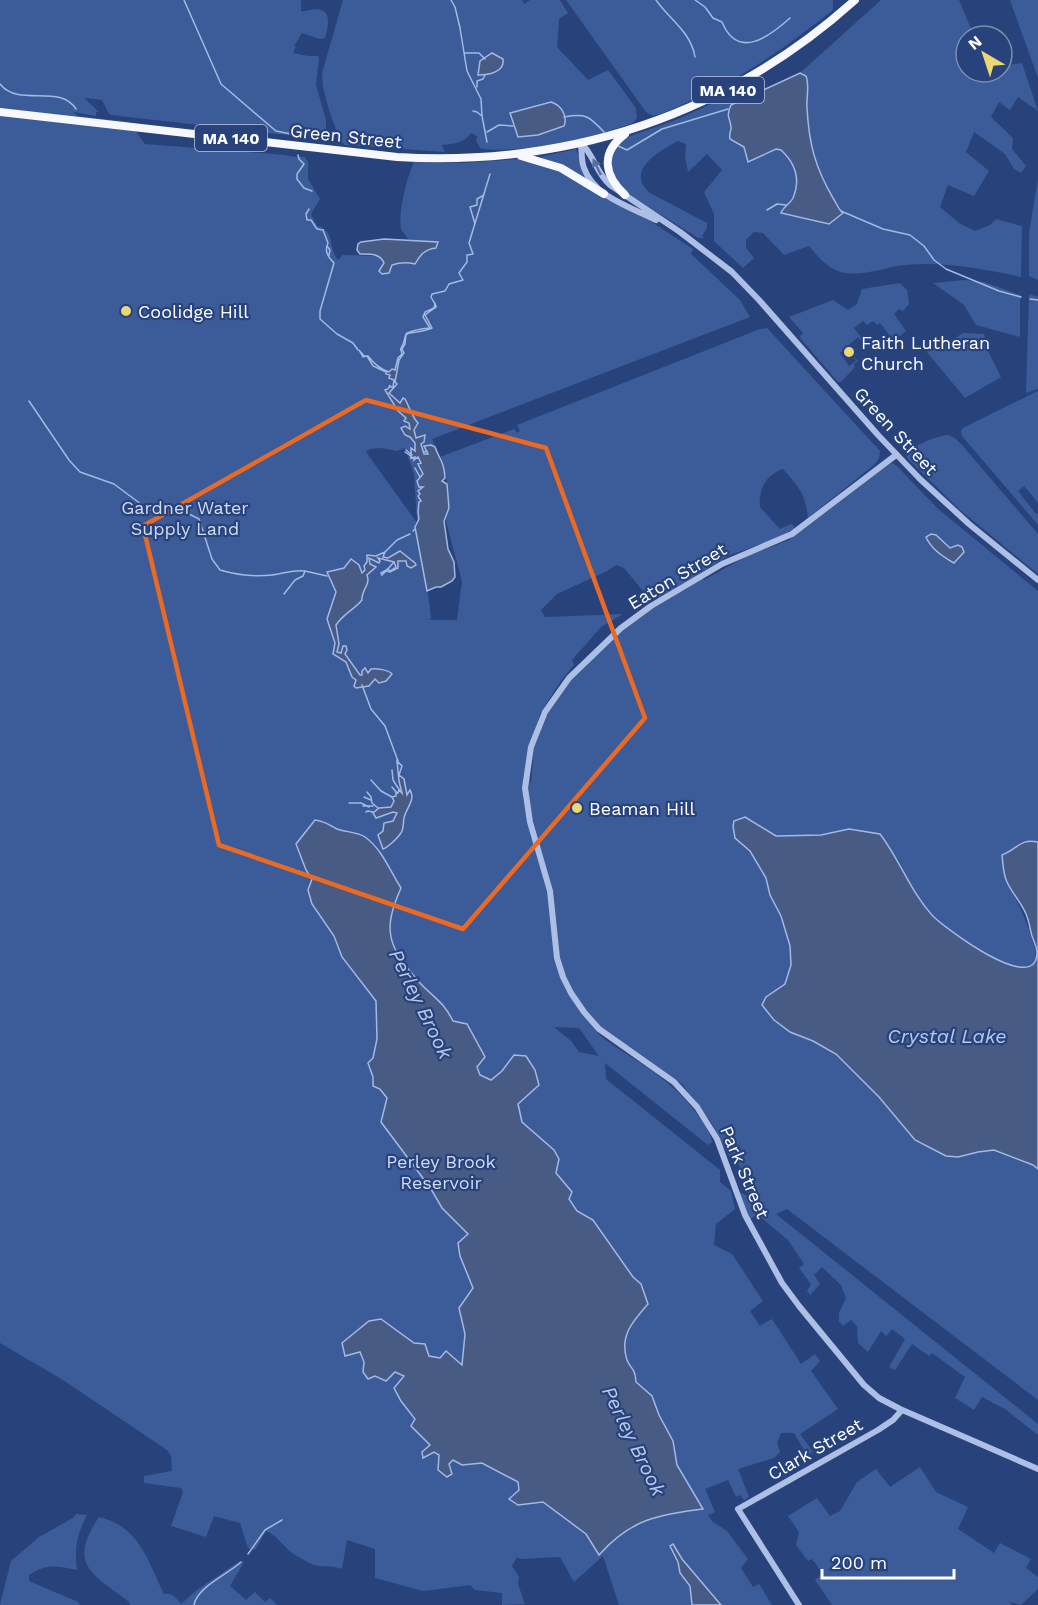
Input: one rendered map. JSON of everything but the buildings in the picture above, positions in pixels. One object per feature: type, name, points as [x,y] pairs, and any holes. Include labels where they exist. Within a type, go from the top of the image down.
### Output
[{"type":"highway","name":"MA 140","points":[[581,143],[630,130],[694,105],[752,76],[811,37],[855,0]]},
{"type":"highway","name":"Green Street","points":[[0,112],[397,157],[458,158],[514,155],[581,143]]},
{"type":"highway","points":[[625,195],[611,175],[607,157],[612,145],[630,130]]},
{"type":"highway","points":[[514,155],[557,166],[604,194]]},
{"type":"street","name":"Green Street","points":[[581,143],[586,174],[604,194],[692,241]]},
{"type":"street","name":"Green Street","points":[[581,143],[589,152],[603,178],[724,265],[746,286],[896,455],[953,510],[1038,580]]},
{"type":"street","name":"Eaton Street","points":[[526,772],[532,742],[549,706],[569,678],[621,628],[647,608],[725,563],[792,534],[896,455]]},
{"type":"street","name":"Park Street","points":[[526,772],[527,811],[550,891],[557,958],[571,993],[584,1012],[603,1032],[668,1078],[693,1101],[717,1139],[746,1218],[788,1292],[868,1389],[879,1398],[1038,1469]]},
{"type":"street","name":"Clark Street","points":[[799,1605],[738,1509],[878,1430],[893,1420],[902,1410]]},
{"type":"highlighted area","points":[[366,400],[546,448],[645,718],[463,929],[219,845],[143,526]]},
{"type":"green space","name":"Gardner Water Supply Land","points":[[0,0],[301,0],[301,11],[321,10],[325,12],[328,20],[325,38],[320,39],[302,33],[294,46],[296,46],[293,53],[319,58],[316,85],[326,120],[326,134],[295,136],[111,115],[102,100],[86,98],[99,112],[96,112],[96,116],[73,112],[78,116],[129,122],[145,144],[305,157],[308,162],[308,179],[320,199],[311,214],[317,226],[323,228],[329,235],[338,260],[343,255],[379,256],[384,263],[380,269],[382,274],[389,273],[392,265],[395,264],[415,264],[423,253],[436,248],[438,243],[410,241],[401,229],[404,195],[414,162],[462,163],[519,159],[547,164],[647,219],[693,249],[691,254],[740,300],[750,317],[432,439],[440,457],[514,429],[517,433],[520,431],[517,425],[767,328],[880,451],[879,458],[875,464],[808,518],[803,496],[783,469],[772,475],[764,484],[760,494],[760,507],[780,529],[791,524],[794,529],[778,538],[730,555],[700,573],[704,580],[749,555],[789,540],[891,463],[896,465],[937,508],[1038,591],[1038,842],[1029,841],[1017,846],[1011,858],[1006,880],[1030,932],[1036,953],[1036,960],[1029,967],[1014,966],[997,960],[962,940],[931,913],[919,899],[893,854],[849,829],[821,835],[776,836],[750,819],[735,838],[750,851],[766,878],[770,895],[781,916],[790,946],[791,965],[785,984],[766,997],[762,1005],[774,1020],[790,1032],[813,1041],[836,1054],[879,1097],[915,1140],[946,1156],[958,1157],[994,1150],[1038,1169],[1038,1400],[787,1209],[776,1214],[1038,1424],[1038,1435],[1005,1409],[982,1397],[974,1410],[955,1398],[965,1377],[932,1353],[929,1356],[912,1344],[895,1370],[889,1367],[905,1339],[892,1329],[886,1336],[881,1331],[868,1352],[858,1343],[857,1326],[851,1320],[843,1326],[839,1321],[839,1313],[846,1298],[841,1285],[822,1267],[814,1275],[820,1284],[810,1295],[807,1291],[811,1284],[799,1268],[804,1264],[788,1240],[757,1214],[749,1221],[740,1192],[749,1197],[739,1165],[729,1156],[711,1122],[682,1084],[619,1040],[595,1030],[608,1042],[671,1086],[702,1121],[712,1142],[708,1145],[605,1063],[606,1079],[720,1170],[720,1182],[731,1191],[735,1209],[716,1224],[714,1245],[732,1254],[763,1301],[750,1311],[760,1326],[772,1319],[801,1364],[815,1354],[820,1361],[811,1371],[838,1409],[800,1434],[813,1452],[807,1455],[794,1433],[781,1433],[777,1443],[780,1452],[774,1458],[738,1469],[749,1497],[744,1500],[740,1495],[736,1497],[728,1480],[705,1489],[715,1512],[708,1515],[713,1522],[727,1531],[748,1559],[741,1568],[753,1587],[759,1584],[772,1605],[721,1605],[708,1588],[702,1605],[619,1605],[603,1556],[574,1582],[560,1557],[521,1559],[517,1557],[512,1566],[519,1577],[518,1584],[525,1604],[502,1605],[502,1593],[475,1590],[470,1585],[423,1591],[375,1578],[375,1549],[347,1540],[342,1569],[309,1563],[292,1553],[266,1531],[255,1550],[248,1548],[240,1523],[214,1516],[206,1537],[171,1526],[183,1492],[181,1488],[144,1483],[144,1476],[172,1471],[171,1456],[167,1450],[63,1380],[0,1343]],"holes":[[[382,448],[397,451],[405,448],[414,474],[417,521],[430,518],[422,458],[415,448],[429,459],[440,457],[448,485],[445,518],[462,581],[457,620],[428,620],[431,619],[420,527],[366,452],[370,449]],[[616,565],[624,568],[643,591],[651,589],[661,603],[635,618],[571,679],[544,719],[534,746],[531,785],[526,760],[540,714],[560,682],[574,665],[572,660],[601,627],[623,614],[545,617],[541,610],[557,594]],[[554,1027],[579,1028],[599,1056],[579,1052],[571,1041]]]},
{"type":"green space","points":[[343,0],[522,0],[524,4],[530,0],[560,0],[568,13],[559,19],[557,47],[588,80],[608,70],[636,108],[637,118],[633,123],[597,134],[558,144],[518,149],[481,149],[476,141],[477,136],[471,133],[462,141],[442,145],[445,152],[345,145],[340,140],[329,110],[322,73]]},
{"type":"green space","points":[[566,0],[833,0],[833,10],[781,49],[727,83],[671,110],[653,116],[646,112]]},
{"type":"green space","points":[[881,0],[959,0],[969,24],[954,24],[954,84],[1014,84],[1014,64],[1022,63],[1038,111],[1018,97],[1010,110],[999,102],[991,117],[1013,138],[1012,149],[1026,166],[1021,173],[1014,169],[1005,154],[974,132],[966,152],[989,171],[974,196],[948,185],[940,207],[959,223],[975,231],[990,225],[996,219],[1022,226],[1021,277],[934,264],[905,265],[853,274],[845,273],[829,266],[809,246],[784,255],[763,233],[754,232],[746,240],[746,248],[754,258],[743,268],[714,241],[714,214],[704,192],[722,170],[707,154],[688,172],[685,157],[686,144],[678,141],[647,162],[642,170],[643,185],[650,193],[707,223],[702,236],[705,238],[698,238],[622,188],[612,170],[611,156],[622,139],[676,120],[724,98],[731,105],[729,136],[744,147],[749,162],[776,149],[781,150],[793,166],[796,178],[795,191],[793,198],[781,213],[831,223],[843,213],[816,164],[809,132],[806,83],[803,73],[800,73]]},
{"type":"green space","points":[[1010,0],[1038,0],[1038,78]]},
{"type":"green space","points":[[576,149],[588,180],[559,164],[540,157]]},
{"type":"green space","points":[[1038,179],[1038,280],[1029,276],[1029,233]]},
{"type":"green space","points":[[964,280],[984,282],[1020,295],[1020,337],[976,325],[964,305],[933,283]]},
{"type":"green space","points":[[900,283],[907,290],[909,304],[903,311],[899,309],[894,314],[906,331],[894,341],[880,323],[877,325],[873,321],[867,325],[863,321],[854,328],[867,345],[858,351],[864,345],[858,337],[840,353],[849,366],[856,361],[853,356],[858,361],[841,382],[838,382],[801,339],[803,333],[789,317],[833,300],[848,310],[857,304],[862,289]]},
{"type":"green space","points":[[1029,294],[1038,297],[1038,389],[1026,393]]},
{"type":"green space","points":[[963,333],[984,334],[986,347],[1001,377],[965,398],[921,345],[944,345]]},
{"type":"green space","points":[[1038,391],[1038,503],[1024,486],[1018,491],[1036,514],[1038,513],[1038,525],[962,436],[961,431]]},
{"type":"green space","points":[[948,435],[962,445],[1038,534],[1038,574],[960,510],[908,459],[906,455],[909,451],[919,445]]},
{"type":"green space","points":[[920,1467],[936,1492],[968,1507],[958,1529],[994,1553],[1000,1543],[1031,1559],[1026,1568],[1038,1577],[1038,1589],[1021,1605],[1010,1602],[1012,1605],[832,1605],[815,1580],[823,1574],[812,1559],[808,1561],[796,1545],[799,1532],[788,1516],[817,1498],[830,1516],[840,1511],[857,1482],[876,1469],[890,1487]]},
{"type":"green space","points":[[76,1514],[87,1515],[77,1542],[77,1570],[47,1567],[29,1575],[29,1581],[78,1602],[80,1605],[0,1605],[11,1561],[39,1537],[73,1518]]},
{"type":"green space","points":[[99,1517],[124,1528],[133,1537],[147,1558],[164,1594],[172,1595],[181,1604],[197,1590],[240,1561],[244,1562],[230,1586],[246,1600],[255,1592],[265,1602],[270,1598],[277,1605],[130,1605],[88,1567],[85,1546]]},
{"type":"water","points":[[492,53],[503,59],[501,67],[491,73],[478,75],[480,61]]},
{"type":"water","points":[[800,73],[806,76],[807,80],[808,121],[817,165],[843,213],[829,224],[781,213],[793,198],[796,178],[790,160],[781,150],[776,149],[748,162],[744,147],[730,139],[731,125],[728,113],[731,105]]},
{"type":"water","points":[[551,102],[563,111],[564,126],[538,135],[518,137],[510,113]]},
{"type":"water","points":[[384,239],[438,242],[436,248],[423,253],[415,264],[395,264],[392,265],[389,273],[382,274],[379,271],[384,263],[380,257],[360,254],[357,250],[361,242]]},
{"type":"water","points":[[435,304],[436,307],[425,315],[432,328],[406,335],[402,349],[404,353],[399,360],[395,382],[397,384],[389,393],[400,403],[403,398],[405,399],[418,423],[414,430],[416,438],[425,435],[424,442],[421,444],[424,454],[428,454],[424,446],[435,447],[444,468],[445,478],[442,481],[447,484],[449,508],[444,521],[448,549],[454,562],[455,577],[441,587],[427,591],[415,527],[419,519],[419,502],[421,501],[418,491],[423,487],[419,487],[417,481],[423,474],[418,464],[421,463],[418,457],[414,460],[415,457],[411,458],[411,448],[415,451],[415,443],[405,435],[401,428],[405,426],[410,429],[409,423],[404,421],[406,418],[398,411],[385,390],[390,385],[393,387],[394,380],[389,378],[390,375],[386,372],[373,366],[367,356],[389,372],[392,369],[395,370],[398,358],[402,354],[401,349],[406,334],[430,328],[423,317],[425,312],[434,308]]},
{"type":"water","points":[[931,534],[936,535],[950,548],[958,545],[962,547],[964,552],[954,563],[934,549],[926,537]]},
{"type":"water","points":[[400,551],[416,565],[411,568],[407,566],[406,561],[398,561],[398,568],[390,572],[386,571],[382,575],[381,573],[388,569],[390,571],[396,567],[394,562],[378,558],[379,563],[369,558],[370,564],[376,567],[367,575],[368,582],[362,600],[336,625],[339,644],[337,652],[341,653],[343,646],[346,646],[345,654],[360,675],[365,668],[368,673],[371,669],[376,669],[392,674],[386,681],[379,683],[375,679],[369,686],[356,688],[354,686],[356,680],[352,677],[346,662],[333,654],[335,643],[327,619],[336,592],[327,572],[344,568],[351,559],[359,565],[362,573],[365,570],[367,555],[376,556],[385,552],[383,557],[388,558]]},
{"type":"water","points":[[397,761],[402,766],[399,775],[404,779],[407,795],[410,790],[412,797],[405,814],[402,831],[392,843],[383,849],[378,835],[383,831],[384,823],[393,821],[397,813],[393,812],[376,818],[373,813],[379,808],[391,807],[394,801],[392,797],[396,796],[399,790],[402,793],[399,781]]},
{"type":"water","name":"Crystal Lake","points":[[745,817],[776,836],[821,835],[849,829],[880,834],[917,896],[932,915],[988,955],[1022,967],[1033,964],[1037,953],[1026,914],[1006,879],[1002,855],[1023,843],[1038,842],[1038,1169],[994,1150],[958,1157],[946,1156],[915,1140],[879,1097],[836,1054],[813,1041],[790,1032],[774,1020],[762,1005],[766,997],[785,984],[791,965],[790,946],[781,916],[770,895],[766,878],[750,851],[735,838],[734,821]]},
{"type":"water","name":"Perley Brook Reservoir","points":[[315,820],[337,829],[362,835],[381,854],[401,888],[391,917],[391,939],[395,949],[409,970],[442,1004],[453,1021],[467,1024],[485,1057],[477,1067],[480,1075],[491,1080],[502,1071],[514,1055],[526,1056],[535,1070],[539,1085],[518,1104],[522,1122],[554,1150],[559,1159],[556,1173],[572,1192],[569,1199],[577,1211],[593,1220],[633,1277],[641,1284],[648,1304],[626,1336],[627,1360],[634,1371],[636,1382],[652,1396],[673,1441],[677,1465],[703,1509],[658,1517],[634,1526],[622,1533],[599,1555],[586,1534],[543,1502],[518,1505],[509,1499],[519,1490],[518,1482],[482,1463],[462,1465],[453,1460],[449,1464],[452,1474],[447,1477],[438,1470],[439,1455],[434,1452],[423,1458],[422,1452],[430,1445],[411,1426],[415,1419],[394,1388],[404,1376],[395,1372],[386,1381],[375,1376],[368,1379],[363,1372],[364,1362],[360,1352],[345,1356],[342,1343],[369,1321],[381,1319],[414,1343],[425,1344],[429,1356],[440,1358],[446,1351],[462,1365],[465,1334],[459,1308],[473,1288],[460,1256],[458,1243],[468,1234],[442,1208],[431,1189],[381,1122],[387,1098],[380,1089],[373,1086],[373,1077],[368,1063],[373,1058],[377,1039],[376,1001],[342,957],[334,936],[312,904],[308,890],[312,879],[296,844]]},
{"type":"water","points":[[673,1544],[682,1559],[721,1605],[692,1605],[690,1586],[680,1573],[678,1562],[670,1546]]},
{"type":"waterway","points":[[184,0],[221,84],[276,131],[296,135]]},
{"type":"waterway","name":"Perley Brook","points":[[451,0],[460,28],[467,71],[481,99],[487,142]]},
{"type":"waterway","points":[[656,0],[685,33],[695,57]]},
{"type":"waterway","points":[[695,0],[705,7],[713,18],[722,22],[729,34],[745,43],[764,37],[790,18]]},
{"type":"waterway","points":[[465,53],[479,53],[485,59]]},
{"type":"waterway","points":[[477,87],[477,81],[483,79],[485,75]]},
{"type":"waterway","points":[[0,84],[8,91],[18,94],[60,98],[69,101],[76,109]]},
{"type":"waterway","points":[[618,146],[627,150],[662,129],[728,109]]},
{"type":"waterway","name":"Perley Brook","points":[[473,111],[482,116]]},
{"type":"waterway","points":[[564,117],[577,115],[587,117],[604,132]]},
{"type":"waterway","points":[[487,132],[499,125],[513,126]]},
{"type":"waterway","points":[[298,155],[304,164],[297,174],[297,179],[304,188],[312,191]]},
{"type":"waterway","name":"Perley Brook","points":[[435,308],[432,294],[445,291],[449,284],[463,280],[459,273],[467,262],[467,255],[473,254],[469,243],[490,174]]},
{"type":"waterway","points":[[475,224],[470,207],[477,205],[477,199],[484,195]]},
{"type":"waterway","points":[[767,210],[777,204],[786,205]]},
{"type":"waterway","points":[[309,209],[306,214],[307,220],[311,220],[317,229],[323,230],[328,243],[327,254],[334,263],[320,311],[320,319],[337,334],[353,343],[358,350]]},
{"type":"waterway","points":[[841,211],[883,229],[910,235],[946,269],[999,291],[1021,297]]},
{"type":"waterway","points":[[327,246],[330,250],[329,255]]},
{"type":"waterway","points":[[1030,299],[1038,300]]},
{"type":"waterway","points":[[29,401],[69,460],[80,472],[114,484],[149,510],[189,514],[199,519],[212,559],[220,570],[259,576],[305,571]]},
{"type":"waterway","points":[[406,450],[412,455]]},
{"type":"waterway","points":[[405,452],[411,456]]},
{"type":"waterway","points":[[415,468],[420,477]]},
{"type":"waterway","points":[[385,552],[397,540],[410,534]]},
{"type":"waterway","points":[[386,571],[394,562]]},
{"type":"waterway","points":[[284,594],[295,580],[303,576],[305,571],[327,576]]},
{"type":"waterway","name":"Perley Brook","points":[[362,685],[371,709],[385,726],[398,761]]},
{"type":"waterway","points":[[392,770],[393,780],[400,791]]},
{"type":"waterway","points":[[371,780],[381,791],[392,797]]},
{"type":"waterway","points":[[392,787],[397,793]]},
{"type":"waterway","points":[[367,792],[372,803],[378,808]]},
{"type":"waterway","points":[[364,797],[371,800]]},
{"type":"waterway","points":[[349,803],[361,803],[369,807]]},
{"type":"waterway","points":[[363,806],[373,806]]},
{"type":"waterway","points":[[366,812],[373,812]]},
{"type":"waterway","points":[[248,1554],[265,1530],[282,1520]]},
{"type":"waterway","points":[[194,1605],[206,1587],[241,1562]]},
{"type":"place","name":"Coolidge Hill","points":[[126,311]]},
{"type":"place","name":"Faith Lutheran Church","points":[[849,352]]},
{"type":"place","name":"Beaman Hill","points":[[577,808]]}]
